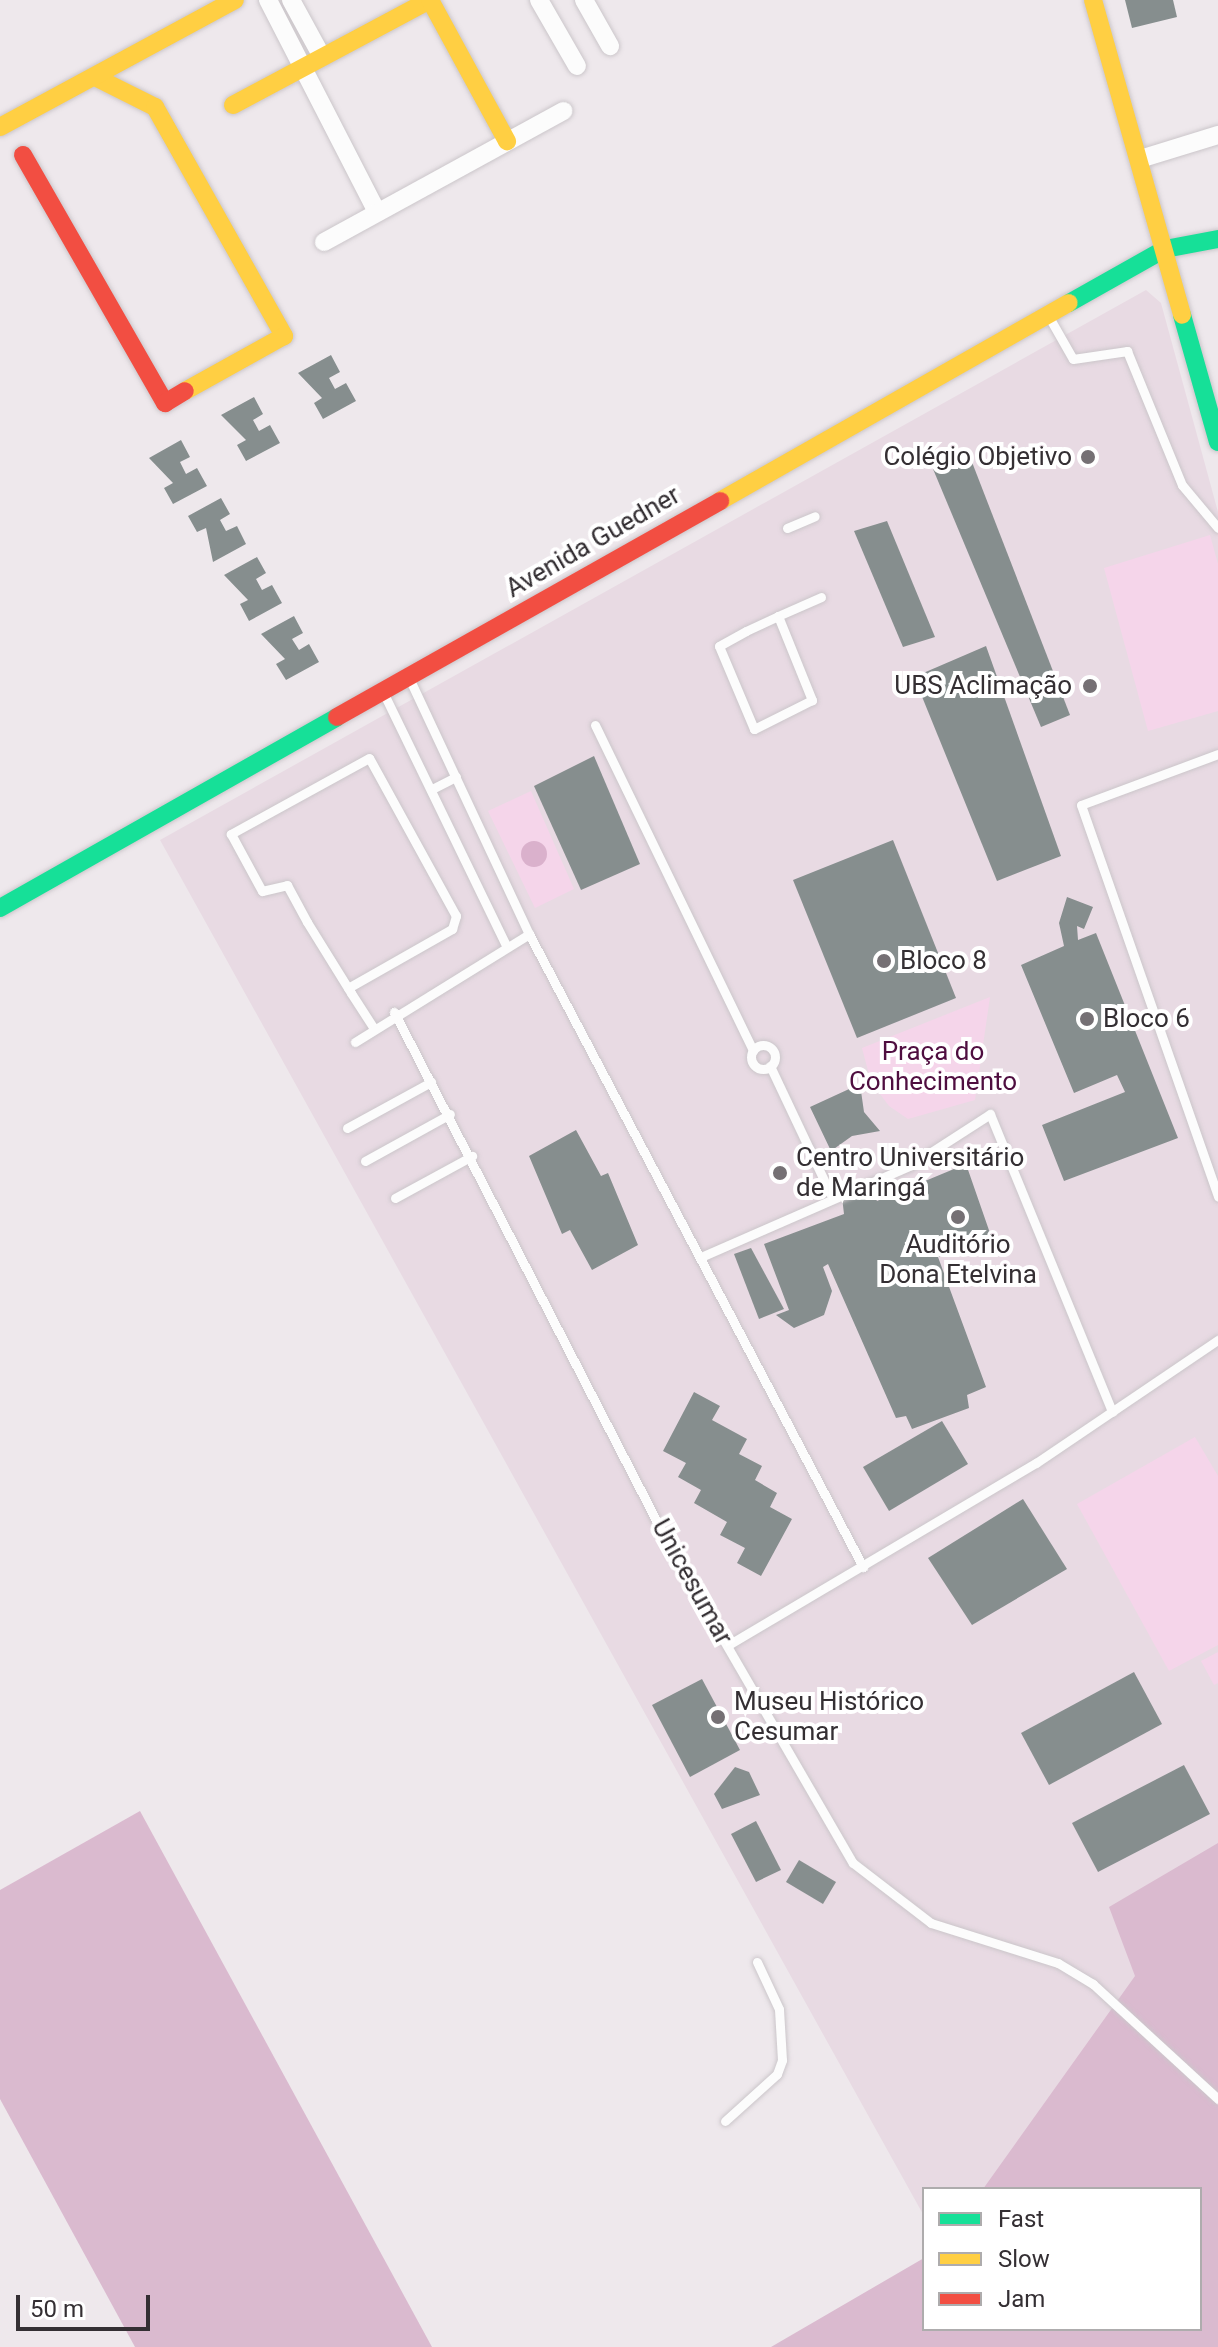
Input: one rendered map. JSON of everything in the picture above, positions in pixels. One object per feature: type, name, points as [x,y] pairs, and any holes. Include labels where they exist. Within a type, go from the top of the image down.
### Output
[{"type":"street","points":[[0,127],[97,78],[235,0]]},
{"type":"street","points":[[268,0],[377,212]]},
{"type":"street","points":[[291,0],[321,55]]},
{"type":"street","points":[[539,0],[577,66]]},
{"type":"street","points":[[584,0],[610,46]]},
{"type":"street","points":[[1093,0],[1218,442]]},
{"type":"street","points":[[233,105],[321,55],[434,1],[507,141]]},
{"type":"street","points":[[23,155],[165,403],[284,336],[164,119],[143,98],[97,78]]},
{"type":"street","points":[[324,242],[563,111]]},
{"type":"street","points":[[1140,159],[1218,135]]},
{"type":"street","name":"Avenida Guedner","points":[[0,908],[1165,249],[1218,239]]},
{"type":"lane","points":[[1049,317],[1073,359],[1127,351],[1182,485],[1218,528]]},
{"type":"lane","points":[[787,528],[815,516]]},
{"type":"lane","points":[[778,616],[812,700],[754,729],[719,646],[778,616],[821,597]]},
{"type":"lane","points":[[408,677],[529,934],[703,1256],[863,1567]]},
{"type":"lane","points":[[383,691],[506,945]]},
{"type":"lane","points":[[595,725],[753,1051],[755,1065],[770,1066]]},
{"type":"lane","points":[[1218,754],[1085,801],[1104,878],[1218,1197]]},
{"type":"lane","points":[[348,988],[452,929],[456,916],[369,758],[231,834],[262,891],[287,885],[348,988],[373,1027]]},
{"type":"lane","points":[[432,789],[456,777]]},
{"type":"lane","points":[[355,1042],[394,1012],[529,934]]},
{"type":"lane","name":"Unicesumar","points":[[394,1012],[472,1156],[631,1471],[829,1829],[885,1895],[931,1923],[1058,1963],[1133,2015],[1218,2099]]},
{"type":"lane","points":[[753,1051],[771,1048],[770,1066],[832,1197]]},
{"type":"lane","points":[[347,1128],[431,1082]]},
{"type":"lane","points":[[365,1161],[450,1114]]},
{"type":"lane","points":[[703,1256],[911,1165],[990,1114],[1112,1412]]},
{"type":"lane","points":[[395,1198],[472,1156]]},
{"type":"lane","points":[[728,1645],[863,1567],[1112,1412],[1218,1340]]},
{"type":"lane","points":[[725,2121],[777,2074],[782,2060],[779,2009],[757,1962]]},
{"type":"shaded area","name":"Centro Universitário de Maringá","points":[[1146,290],[1161,303],[1218,512],[1218,1918],[990,2187],[922,2187],[922,2212],[160,840]]},
{"type":"shaded area","points":[[534,841],[543,845],[547,854],[543,863],[534,867],[525,863],[521,854],[525,845]]},
{"type":"shaded area","points":[[140,1811],[432,2347],[135,2347],[0,2099],[0,1890]]},
{"type":"shaded area","points":[[1218,1843],[1218,2347],[771,2347],[922,2259],[922,2331],[1202,2331],[1202,2187],[984,2187],[1135,1976],[1109,1907]]},
{"type":"green space","points":[[1210,535],[1218,564],[1218,711],[1148,731],[1104,568]]},
{"type":"green space","points":[[531,791],[574,889],[535,908],[488,811]]},
{"type":"green space","name":"Praça do Conhecimento","points":[[990,997],[975,1100],[908,1119],[889,1106],[871,1082],[862,1048]]},
{"type":"green space","points":[[1195,1437],[1218,1476],[1218,1645],[1169,1671],[1077,1504]]},
{"type":"green space","points":[[1218,1652],[1218,1683],[1214,1685],[1201,1661]]},
{"type":"building","points":[[1125,0],[1173,0],[1177,17],[1132,28]]},
{"type":"building","points":[[331,355],[340,372],[329,378],[335,389],[346,383],[356,401],[323,419],[314,403],[322,398],[298,373]]},
{"type":"building","points":[[254,397],[263,414],[253,420],[259,431],[270,425],[280,443],[246,461],[237,445],[246,440],[221,415]]},
{"type":"building","points":[[181,440],[190,457],[180,462],[186,474],[197,468],[207,486],[173,504],[164,488],[173,483],[149,458]]},
{"type":"building","points":[[970,457],[1070,715],[1041,727],[933,469]]},
{"type":"building","points":[[221,498],[230,514],[220,520],[226,531],[237,526],[246,544],[213,562],[206,528],[197,532],[188,516]]},
{"type":"building","points":[[887,521],[935,637],[903,647],[854,531]]},
{"type":"building","points":[[257,557],[266,573],[256,579],[262,590],[272,585],[282,603],[249,621],[240,604],[248,600],[224,575]]},
{"type":"building","points":[[294,616],[303,633],[292,639],[299,650],[309,644],[319,662],[286,680],[276,664],[285,659],[261,634]]},
{"type":"building","points":[[986,646],[1061,856],[997,881],[914,677]]},
{"type":"building","points":[[594,756],[640,864],[581,890],[534,786]]},
{"type":"building","name":"Bloco 8","points":[[893,840],[956,998],[857,1038],[793,880]]},
{"type":"building","name":"Bloco 6","points":[[1067,897],[1093,907],[1084,929],[1077,926],[1078,940],[1096,933],[1178,1138],[1064,1181],[1042,1125],[1125,1092],[1117,1075],[1074,1093],[1021,965],[1064,946],[1059,923]]},
{"type":"building","points":[[860,1084],[864,1112],[880,1131],[852,1136],[831,1151],[810,1107]]},
{"type":"building","points":[[576,1130],[601,1176],[608,1173],[638,1245],[592,1270],[570,1230],[562,1234],[529,1156]]},
{"type":"building","points":[[966,1164],[991,1236],[938,1257],[986,1387],[967,1395],[969,1408],[912,1429],[906,1416],[896,1418],[828,1264],[823,1267],[832,1291],[824,1315],[794,1328],[776,1315],[789,1310],[764,1244],[844,1214],[842,1197],[868,1185],[877,1201]]},
{"type":"building","points":[[751,1248],[784,1309],[759,1319],[734,1254]]},
{"type":"building","points":[[694,1392],[720,1406],[712,1420],[747,1439],[739,1454],[762,1466],[755,1480],[777,1493],[770,1507],[792,1519],[761,1576],[737,1563],[745,1548],[720,1535],[727,1522],[694,1503],[701,1490],[678,1477],[686,1463],[663,1451]]},
{"type":"building","points":[[942,1421],[968,1464],[889,1511],[863,1467]]},
{"type":"building","points":[[1023,1499],[1067,1569],[972,1625],[928,1558]]},
{"type":"building","points":[[1134,1672],[1162,1724],[1049,1785],[1021,1733]]},
{"type":"building","points":[[702,1679],[740,1750],[690,1777],[652,1705]]},
{"type":"building","points":[[1184,1765],[1210,1814],[1098,1872],[1072,1823]]},
{"type":"building","points":[[735,1767],[749,1772],[760,1795],[722,1809],[714,1794]]},
{"type":"building","points":[[756,1821],[781,1870],[756,1882],[731,1834]]},
{"type":"building","points":[[799,1860],[836,1882],[823,1904],[786,1882]]},
{"type":"traffic: fast","points":[[1069,303],[1165,249],[1218,239]]},
{"type":"traffic: fast","points":[[1182,315],[1218,442]]},
{"type":"traffic: fast","points":[[0,908],[337,717]]},
{"type":"traffic: slow","points":[[0,127],[235,0]]},
{"type":"traffic: slow","points":[[233,105],[430,0],[507,141]]},
{"type":"traffic: slow","points":[[1093,0],[1182,315]]},
{"type":"traffic: slow","points":[[97,78],[155,107],[284,336],[185,391]]},
{"type":"traffic: slow","points":[[720,501],[1069,303]]},
{"type":"traffic: jam","points":[[23,155],[165,403],[185,391]]},
{"type":"traffic: jam","points":[[337,717],[720,501]]},
{"type":"place","name":"Colégio Objetivo","points":[[1088,457]]},
{"type":"place","name":"UBS Aclimação","points":[[1090,686]]},
{"type":"place","name":"Bloco 8","points":[[884,961]]},
{"type":"place","name":"Bloco 6","points":[[1087,1019]]},
{"type":"place","name":"Centro Universitário de Maringá","points":[[780,1173]]},
{"type":"place","name":"Auditório Dona Etelvina","points":[[958,1217]]},
{"type":"place","name":"Museu Histórico Cesumar","points":[[718,1717]]}]
